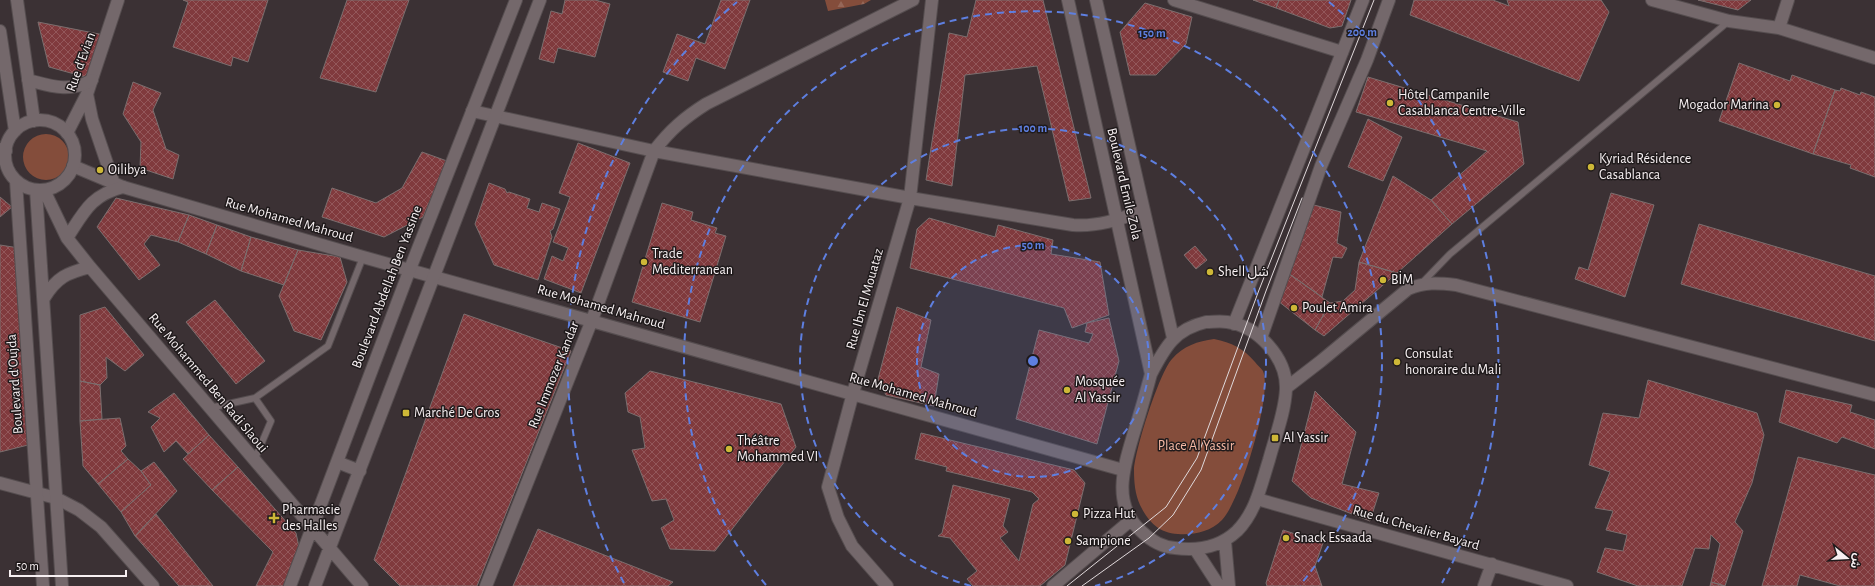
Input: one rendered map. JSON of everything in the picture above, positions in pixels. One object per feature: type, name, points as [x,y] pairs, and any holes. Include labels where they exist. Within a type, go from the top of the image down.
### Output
[{"type":"street","points":[[17,0],[34,121]]},
{"type":"street","name":"Rue d'Evian","points":[[67,133],[92,80],[118,0]]},
{"type":"street","name":"Boulevard Abdellah Ben Yassine","points":[[290,586],[410,270],[516,0]]},
{"type":"street","points":[[315,586],[540,0]]},
{"type":"street","name":"Rue Immozer Kandar","points":[[486,586],[592,320],[654,151],[670,131],[685,118],[706,104],[912,0]]},
{"type":"street","name":"Rue Ibn El Mouataz","points":[[887,586],[849,540],[838,518],[828,487],[853,393],[910,198],[932,0]]},
{"type":"street","name":"Boulevard Emile Zola","points":[[1068,0],[1151,374]]},
{"type":"street","name":"Boulevard Emile Zola","points":[[1096,0],[1173,338]]},
{"type":"street","points":[[1174,0],[1342,52]]},
{"type":"street","points":[[1234,324],[1363,0]]},
{"type":"street","points":[[1261,338],[1321,166],[1367,60],[1389,0]]},
{"type":"street","points":[[1652,0],[1729,21],[1779,28],[1875,58]]},
{"type":"street","points":[[1779,28],[1788,0]]},
{"type":"street","points":[[0,31],[4,86],[15,132]]},
{"type":"street","points":[[28,80],[67,88],[82,85],[92,80]]},
{"type":"street","points":[[67,238],[82,214],[94,199],[118,186],[92,119],[86,94]]},
{"type":"street","points":[[472,111],[654,151],[910,198],[1073,225],[1093,225],[1117,220],[1143,211]]},
{"type":"street","points":[[34,121],[48,121],[62,128],[67,133],[74,146],[73,166],[68,176],[62,182],[40,190],[22,185],[16,181],[8,167],[3,150],[15,132],[27,123],[34,121]]},
{"type":"street","name":"Rue Mohamed Mahroud","points":[[73,166],[118,186],[410,270],[853,393],[1123,470]]},
{"type":"street","name":"Boulevard d'Oujda","points":[[16,181],[43,586]]},
{"type":"street","points":[[40,190],[44,298],[62,586]]},
{"type":"street","name":"Rue Mohammed Ben Radi Slaoui","points":[[40,190],[67,238],[90,267],[362,586]]},
{"type":"street","points":[[44,298],[52,286],[61,278],[74,271],[90,267]]},
{"type":"street","points":[[1286,388],[1408,289],[1422,284],[1456,285],[1875,395]]},
{"type":"street","points":[[26,319],[46,319]]},
{"type":"street","points":[[1218,322],[1234,324],[1245,327],[1261,338],[1274,352],[1279,361],[1283,371],[1286,388],[1283,408],[1257,499],[1244,522],[1225,541],[1195,549],[1172,548],[1162,545],[1149,538],[1132,520],[1124,497],[1123,470],[1151,374],[1173,338],[1197,324],[1218,322]]},
{"type":"street","points":[[337,462],[360,471]]},
{"type":"street","points":[[0,483],[56,498],[79,510],[101,527],[153,586]]},
{"type":"street","name":"Rue du Chevalier Bayard","points":[[1257,499],[1567,586]]},
{"type":"street","points":[[1053,586],[1132,520]]},
{"type":"street","points":[[1225,541],[1229,586]]},
{"type":"street","points":[[1195,549],[1219,586]]},
{"type":"street","points":[[1484,586],[1492,564]]},
{"type":"lane","points":[[1422,284],[1450,254],[1729,21]]},
{"type":"lane","points":[[210,408],[255,398],[328,346],[363,256]]},
{"type":"lane","points":[[254,460],[272,421],[255,398]]},
{"type":"green space","points":[[825,0],[871,0],[864,4],[828,11]]},
{"type":"green space","points":[[46,134],[59,138],[65,144],[69,157],[65,170],[59,176],[46,180],[33,176],[27,170],[23,157],[27,144],[33,138]]},
{"type":"green space","name":"Place Al Yassir","points":[[1214,339],[1232,344],[1242,350],[1251,357],[1263,371],[1265,383],[1259,424],[1246,471],[1229,509],[1222,520],[1202,532],[1184,534],[1171,533],[1159,529],[1154,525],[1146,516],[1140,505],[1135,483],[1135,460],[1148,412],[1161,379],[1172,359],[1186,347],[1202,341]]},
{"type":"building","points":[[183,0],[268,0],[248,62],[233,57],[231,66],[173,47],[188,2]]},
{"type":"building","points":[[347,0],[409,0],[376,92],[320,78]]},
{"type":"building","points":[[565,0],[595,0],[610,4],[595,57],[558,48],[554,63],[539,59],[551,11],[562,14]]},
{"type":"building","points":[[721,0],[750,0],[725,69],[696,58],[688,81],[663,72],[677,34],[705,44]]},
{"type":"building","points":[[976,0],[1043,0],[1091,198],[1069,201],[1037,66],[965,75],[952,186],[926,180],[949,33],[967,37]]},
{"type":"building","points":[[1253,0],[1279,0],[1276,8]]},
{"type":"building","points":[[1279,0],[1351,0],[1342,26],[1330,28],[1276,8]]},
{"type":"building","points":[[1414,0],[1493,0],[1509,6],[1507,0],[1601,0],[1609,12],[1579,81],[1410,15]]},
{"type":"building","points":[[1698,0],[1751,0],[1738,10]]},
{"type":"building","points":[[1145,3],[1192,17],[1186,44],[1156,75],[1130,75],[1120,32]]},
{"type":"building","points":[[38,22],[104,35],[89,78],[49,67]]},
{"type":"building","name":"Mogador Marina","points":[[1739,63],[1790,81],[1792,75],[1835,90],[1813,154],[1719,121]]},
{"type":"building","points":[[1368,77],[1518,122],[1524,164],[1452,224],[1431,200],[1487,151],[1356,112]]},
{"type":"building","points":[[133,82],[161,93],[153,110],[166,149],[179,155],[173,179],[140,168],[141,142],[123,114]]},
{"type":"building","points":[[1841,88],[1860,95],[1861,92],[1875,97],[1875,177],[1850,168],[1851,165],[1813,154],[1835,90],[1840,91]]},
{"type":"building","points":[[1368,119],[1402,137],[1383,181],[1348,167]]},
{"type":"building","points":[[578,143],[630,163],[581,293],[544,279],[552,256],[563,261],[568,248],[553,242],[570,197],[559,193]]},
{"type":"building","points":[[422,152],[447,161],[423,217],[384,237],[322,217],[332,188],[376,203],[402,188]]},
{"type":"building","points":[[1393,176],[1431,200],[1452,224],[1397,273],[1359,262]]},
{"type":"building","points":[[489,183],[505,189],[507,193],[509,192],[530,199],[527,208],[539,212],[542,203],[560,209],[553,229],[550,231],[552,237],[538,280],[494,265],[475,224]]},
{"type":"building","points":[[1611,193],[1654,205],[1625,297],[1575,279],[1579,267],[1588,270]]},
{"type":"building","points":[[0,197],[12,207],[0,217]]},
{"type":"building","points":[[116,198],[189,215],[178,242],[151,235],[144,244],[160,265],[139,280],[97,227]]},
{"type":"building","points":[[662,203],[693,212],[691,220],[717,228],[715,233],[726,236],[700,322],[632,302]]},
{"type":"building","points":[[1314,205],[1341,212],[1337,243],[1347,248],[1342,258],[1333,257],[1322,297],[1288,273]]},
{"type":"building","points":[[189,215],[217,225],[206,254],[178,242]]},
{"type":"building","points":[[929,218],[995,237],[998,225],[1053,240],[1051,254],[1100,262],[1109,315],[1072,328],[1064,308],[910,268],[917,229]]},
{"type":"building","points":[[1699,224],[1875,276],[1875,341],[1681,284]]},
{"type":"building","points":[[217,225],[251,237],[241,271],[206,254]]},
{"type":"building","points":[[251,237],[298,250],[284,285],[241,271]]},
{"type":"building","points":[[0,245],[19,248],[32,444],[0,452]]},
{"type":"building","points":[[1195,246],[1207,260],[1196,269],[1184,255]]},
{"type":"building","points":[[298,250],[340,257],[347,282],[321,340],[294,331],[279,296]]},
{"type":"building","points":[[1359,262],[1397,273],[1324,336],[1315,330],[1330,303],[1343,301],[1355,290]]},
{"type":"building","points":[[1288,273],[1330,303],[1315,330],[1278,301]]},
{"type":"building","points":[[215,300],[265,361],[236,384],[186,322]]},
{"type":"building","points":[[105,307],[144,355],[125,371],[106,357],[107,378],[100,385],[80,381],[80,315]]},
{"type":"building","points":[[897,307],[931,320],[921,367],[939,374],[934,406],[886,395],[878,379]]},
{"type":"building","points":[[464,314],[571,351],[477,586],[400,586],[374,560]]},
{"type":"building","name":"Mosquée Al Yassir","points":[[1109,318],[1119,361],[1097,444],[1016,419],[1039,330],[1089,343],[1093,334],[1085,332],[1087,323]]},
{"type":"building","points":[[650,371],[781,404],[796,447],[715,551],[670,549],[661,528],[674,520],[666,499],[652,501],[632,450],[645,448],[640,417],[628,412],[625,393]]},
{"type":"building","points":[[1648,380],[1757,413],[1764,435],[1752,483],[1735,522],[1743,531],[1725,586],[1711,582],[1720,544],[1711,535],[1709,549],[1695,548],[1682,586],[1638,586],[1597,572],[1605,548],[1623,551],[1627,535],[1606,530],[1613,511],[1595,508],[1610,472],[1589,465],[1603,413],[1639,418]]},
{"type":"building","points":[[80,381],[100,385],[102,419],[80,421]]},
{"type":"building","points":[[1786,390],[1852,405],[1850,412],[1875,420],[1875,449],[1842,437],[1837,443],[1779,422]]},
{"type":"building","points":[[1315,391],[1356,432],[1342,484],[1379,493],[1370,521],[1311,498],[1292,481]]},
{"type":"building","points":[[174,393],[209,435],[188,454],[176,441],[164,452],[151,427],[160,418],[148,412]]},
{"type":"building","points":[[120,418],[126,446],[121,451],[128,459],[98,484],[83,466],[80,421]]},
{"type":"building","points":[[921,433],[1074,470],[1085,483],[1065,565],[1040,586],[973,586],[967,579],[977,571],[950,538],[938,536],[942,533],[953,485],[1010,499],[1003,526],[1008,532],[1000,538],[1019,561],[1033,504],[1039,499],[1032,492],[946,471],[947,467],[915,459]]},
{"type":"building","points":[[209,435],[238,467],[212,490],[183,459]]},
{"type":"building","points":[[1798,457],[1875,475],[1875,586],[1840,586],[1800,575],[1797,586],[1762,586]]},
{"type":"building","points":[[128,459],[141,471],[151,485],[121,512],[98,484]]},
{"type":"building","points":[[154,462],[177,491],[135,536],[121,512],[151,485],[141,471]]},
{"type":"building","points":[[238,467],[296,533],[301,556],[287,586],[256,586],[273,552],[212,490]]},
{"type":"building","points":[[156,514],[213,586],[179,586],[135,536]]},
{"type":"building","points":[[538,529],[673,582],[668,586],[513,586]]},
{"type":"building","points":[[1283,530],[1323,543],[1315,566],[1322,586],[1267,586],[1266,583]]},
{"type":"building","points":[[1711,582],[1725,586],[1710,586]]},
{"type":"tram line","points":[[1067,586],[1166,507],[1197,458],[1259,290],[1374,0]]},
{"type":"tram line","points":[[1082,586],[1149,538],[1173,515],[1201,470],[1266,291],[1302,198]]},
{"type":"place","name":"Hôtel Campanile Casablanca Centre-Ville","points":[[1390,103]]},
{"type":"place","name":"Mogador Marina","points":[[1777,105]]},
{"type":"place","name":"Kyriad Résidence Casablanca","points":[[1591,167]]},
{"type":"place","name":"Oilibya","points":[[100,170]]},
{"type":"place","name":"Trade Mediterranean","points":[[644,262]]},
{"type":"place","name":"Shell شل","points":[[1210,272]]},
{"type":"place","name":"BİM","points":[[1383,280]]},
{"type":"place","name":"Poulet Amira","points":[[1294,308]]},
{"type":"place","name":"Consulat honoraire du Mali","points":[[1397,362]]},
{"type":"place","name":"Mosquée Al Yassir","points":[[1067,390]]},
{"type":"place","name":"Marché De Gros","points":[[406,413]]},
{"type":"place","name":"Al Yassir","points":[[1275,438]]},
{"type":"place","name":"Théâtre Mohammed VI","points":[[729,449]]},
{"type":"place","name":"Pizza Hut","points":[[1075,514]]},
{"type":"place","name":"Pharmacie des Halles","points":[[274,518]]},
{"type":"place","name":"Snack Essaada","points":[[1286,538]]},
{"type":"place","name":"Sampione","points":[[1068,541]]}]
